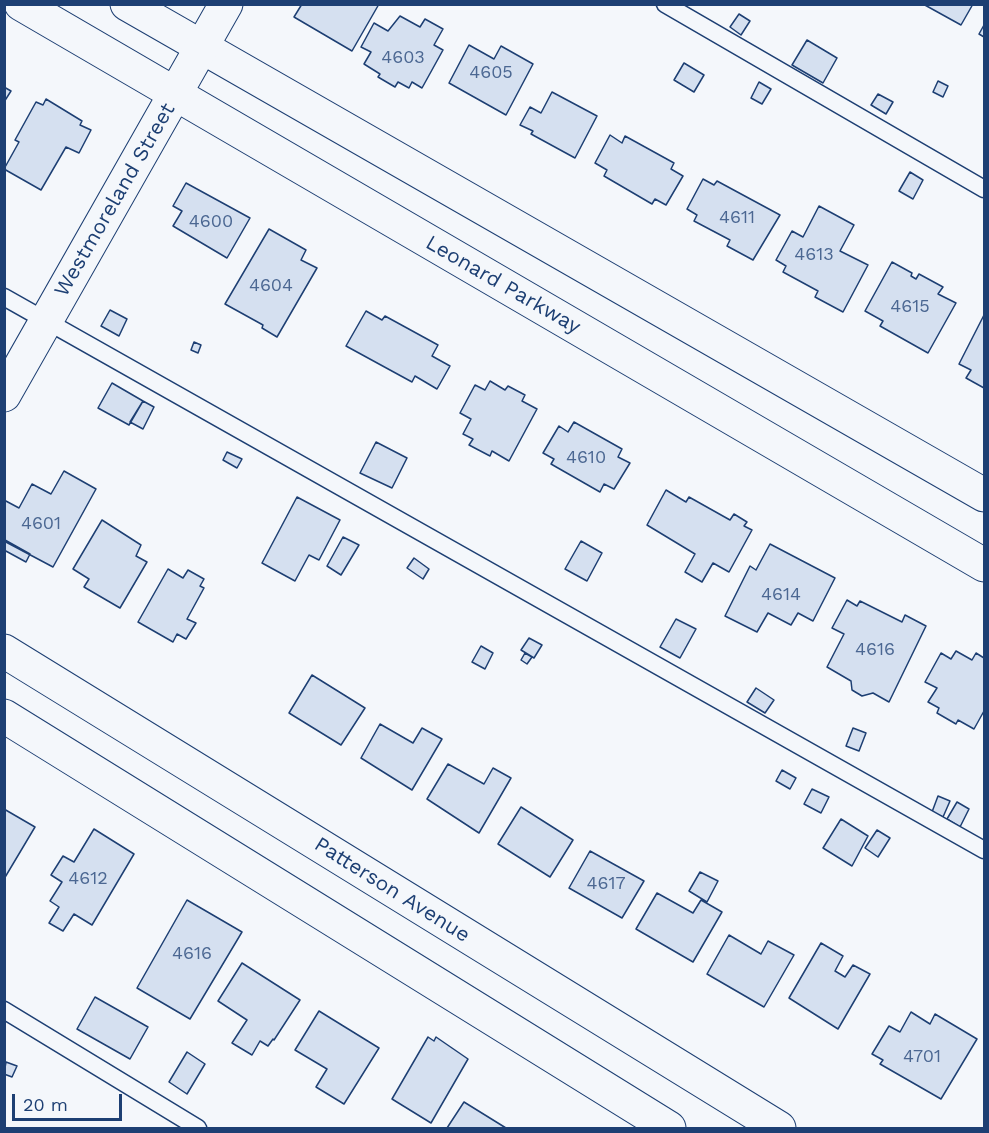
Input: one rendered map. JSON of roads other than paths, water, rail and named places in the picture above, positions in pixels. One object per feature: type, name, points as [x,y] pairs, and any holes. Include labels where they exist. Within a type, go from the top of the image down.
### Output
[{"type":"street","name":"Leonard Parkway","points":[[21,4],[984,565]]},
{"type":"street","points":[[128,4],[201,48],[984,495]]},
{"type":"street","name":"Westmoreland Street","points":[[4,395],[226,4]]},
{"type":"street","name":"Patterson Avenue","points":[[4,651],[779,1128]]},
{"type":"street","points":[[4,716],[669,1128]]},
{"type":"lane","points":[[665,4],[984,189]]},
{"type":"lane","points":[[4,297],[984,850]]},
{"type":"lane","points":[[4,1010],[198,1128]]}]
